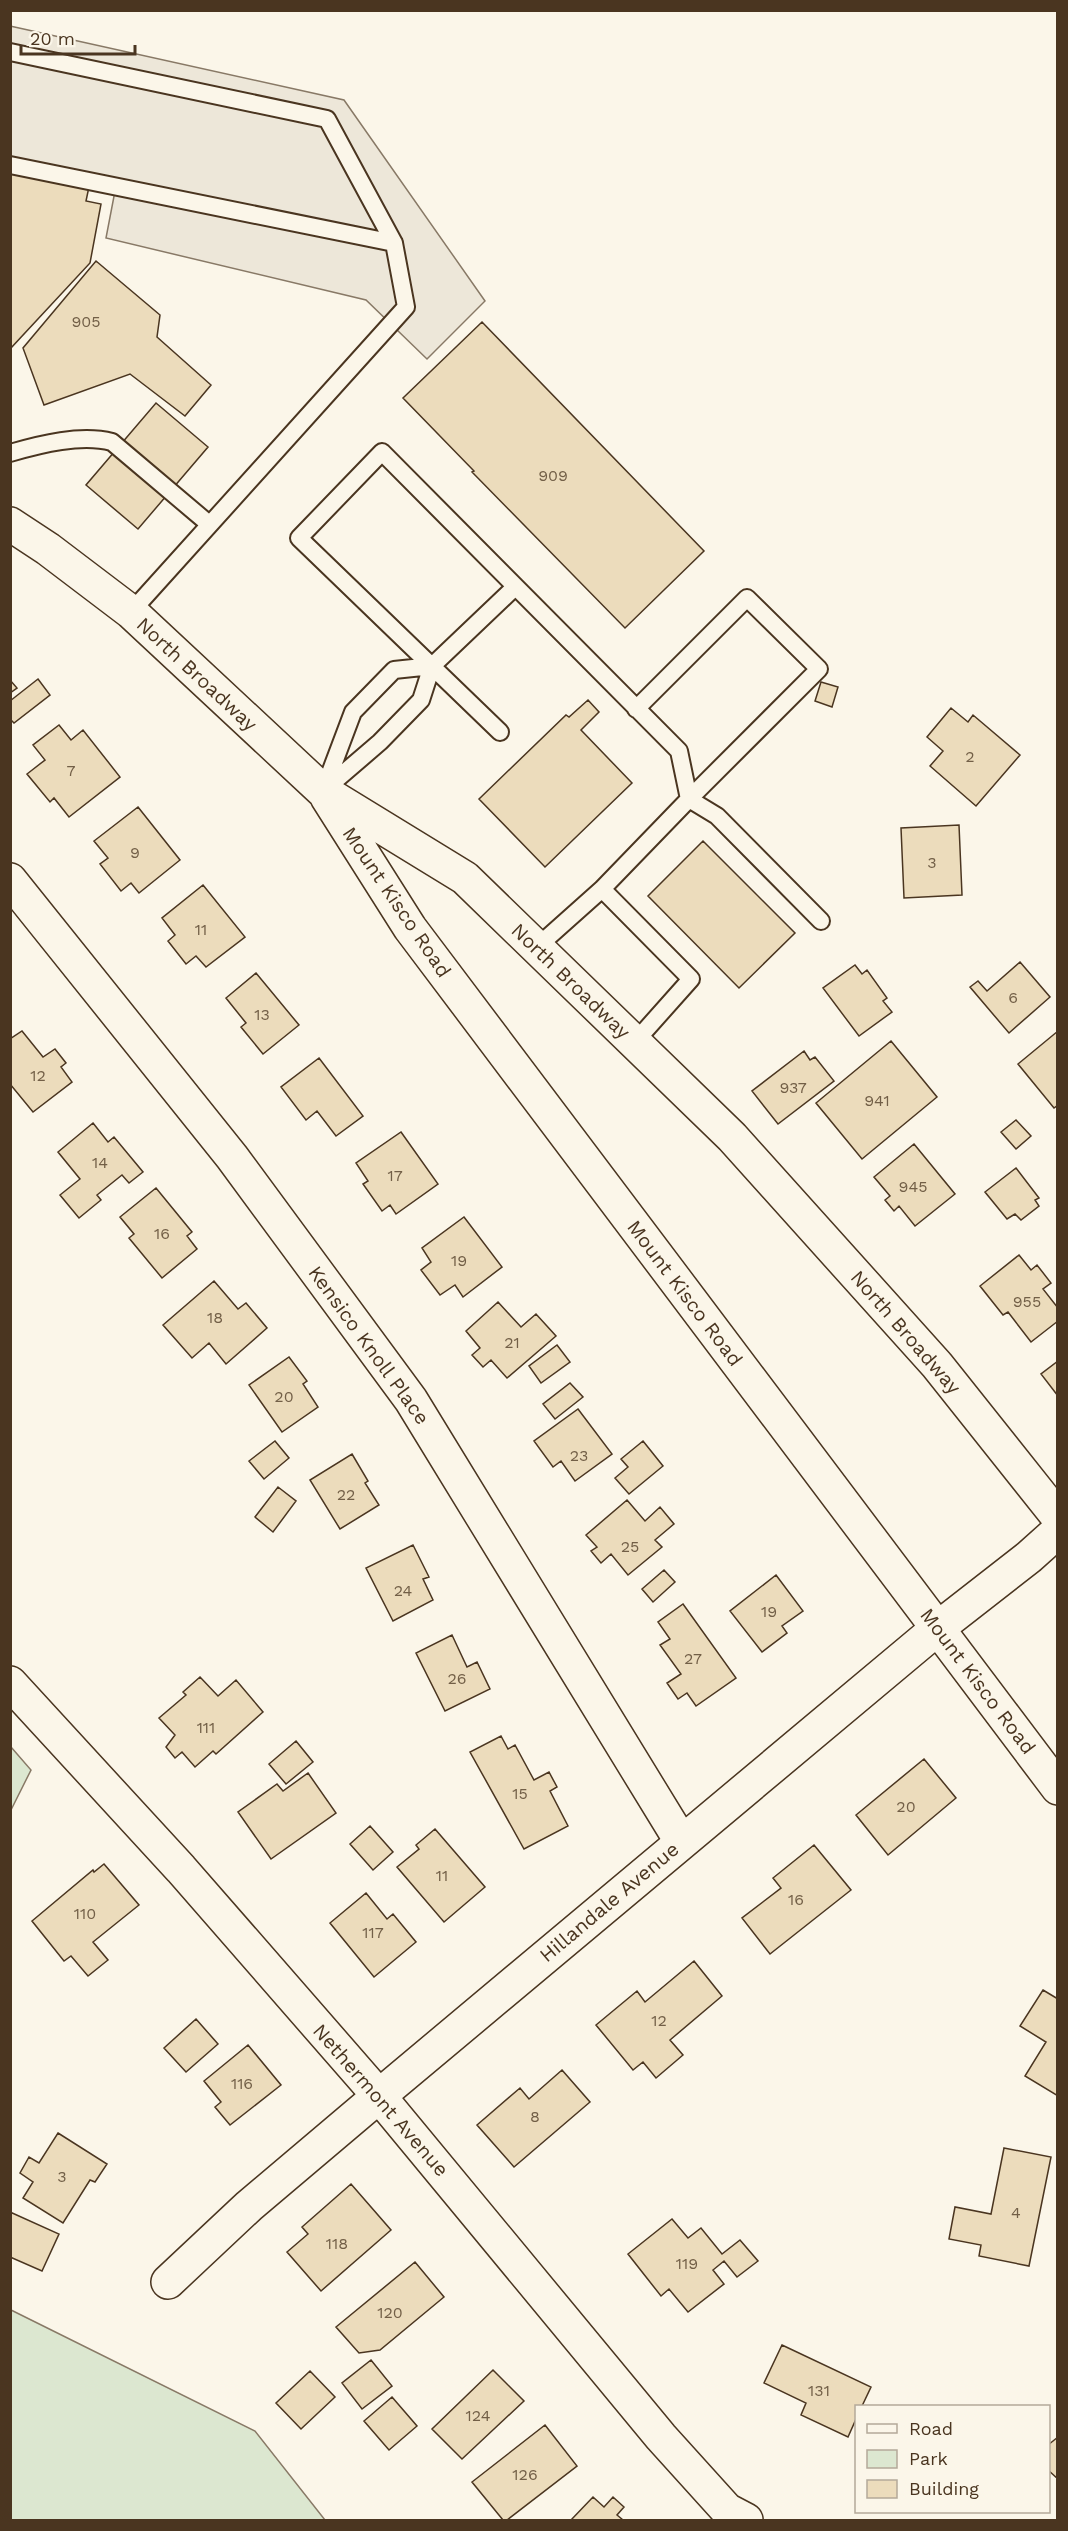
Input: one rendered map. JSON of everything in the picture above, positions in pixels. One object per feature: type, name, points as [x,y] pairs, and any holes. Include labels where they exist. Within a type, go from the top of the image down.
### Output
[{"type":"street","name":"North Broadway","points":[[10,524],[48,549],[131,612],[323,791],[465,878],[732,1137],[937,1365],[1058,1517]]},
{"type":"street","name":"Mount Kisco Road","points":[[323,791],[410,928],[1058,1788]]},
{"type":"street","name":"Kensico Knoll Place","points":[[10,879],[232,1157],[411,1400],[681,1841]]},
{"type":"street","name":"Hillandale Avenue","points":[[168,2282],[249,2206],[681,1841],[1058,1531]]},
{"type":"street","name":"Nethermont Avenue","points":[[10,1683],[181,1869],[379,2096],[661,2437],[727,2510],[746,2520]]},
{"type":"lane","points":[[10,52],[327,119],[394,243],[406,307],[131,612]]},
{"type":"lane","points":[[10,165],[394,243]]},
{"type":"lane","points":[[10,453],[35,446],[97,438],[112,442],[209,524]]},
{"type":"lane","points":[[500,732],[299,538],[382,452],[679,751],[689,799],[717,816],[821,921]]},
{"type":"lane","points":[[323,791],[380,742],[421,700],[432,666],[515,587]]},
{"type":"lane","points":[[537,947],[602,889],[819,669],[747,598],[636,709]]},
{"type":"lane","points":[[323,791],[353,712],[394,670],[432,666]]},
{"type":"lane","points":[[602,889],[691,979],[634,1043]]},
{"type":"green space","points":[[11,1747],[31,1770],[11,1810]]},
{"type":"green space","points":[[11,2310],[255,2431],[325,2520],[11,2520]]},
{"type":"shaded area","points":[[10,26],[344,100],[485,301],[427,359],[366,300],[106,238],[115,191],[11,173]]},
{"type":"building","points":[[10,166],[90,182],[86,201],[101,204],[90,263],[10,349]]},
{"type":"building","points":[[96,261],[160,315],[157,337],[211,385],[185,416],[130,374],[44,405],[23,348]]},
{"type":"building","points":[[482,322],[704,551],[625,628],[403,398]]},
{"type":"building","points":[[156,403],[208,447],[138,529],[86,485]]},
{"type":"building","points":[[38,679],[50,695],[14,723],[10,719],[10,701]]},
{"type":"building","points":[[10,680],[17,688],[10,693]]},
{"type":"building","points":[[821,682],[838,687],[832,707],[815,701]]},
{"type":"building","points":[[588,700],[599,712],[581,730],[632,783],[545,867],[479,799],[566,715],[569,717]]},
{"type":"building","points":[[951,708],[968,722],[973,715],[1020,755],[976,806],[930,766],[943,751],[927,737]]},
{"type":"building","points":[[59,725],[71,740],[83,730],[120,777],[69,817],[54,798],[50,802],[27,774],[45,760],[33,745]]},
{"type":"building","points":[[138,807],[180,860],[139,893],[131,883],[121,891],[100,864],[108,858],[94,841]]},
{"type":"building","points":[[959,825],[962,895],[904,898],[901,828]]},
{"type":"building","points":[[703,841],[795,933],[739,988],[648,896]]},
{"type":"building","points":[[203,885],[245,937],[206,967],[196,956],[186,964],[168,941],[175,935],[162,918]]},
{"type":"building","points":[[1020,962],[1050,997],[1009,1033],[970,987],[978,981],[987,991]]},
{"type":"building","points":[[855,965],[862,974],[867,970],[887,998],[883,1001],[892,1012],[859,1036],[823,988]]},
{"type":"building","points":[[256,973],[299,1025],[263,1054],[241,1027],[246,1023],[226,998]]},
{"type":"building","points":[[22,1031],[43,1057],[55,1049],[66,1063],[61,1067],[72,1082],[33,1112],[10,1084],[10,1039]]},
{"type":"building","points":[[1058,1031],[1058,1105],[1054,1108],[1018,1064]]},
{"type":"building","points":[[891,1041],[937,1097],[862,1159],[816,1103]]},
{"type":"building","points":[[804,1051],[810,1060],[815,1057],[834,1081],[778,1124],[752,1091]]},
{"type":"building","points":[[319,1058],[363,1116],[336,1136],[317,1111],[306,1120],[281,1087]]},
{"type":"building","points":[[1016,1120],[1031,1136],[1016,1149],[1001,1132]]},
{"type":"building","points":[[93,1123],[108,1142],[114,1137],[143,1172],[129,1183],[122,1175],[97,1195],[101,1200],[79,1218],[60,1195],[80,1179],[58,1152]]},
{"type":"building","points":[[401,1132],[438,1184],[396,1214],[390,1205],[382,1211],[363,1184],[368,1181],[356,1163]]},
{"type":"building","points":[[914,1144],[955,1194],[915,1226],[899,1206],[894,1211],[885,1200],[890,1196],[874,1177]]},
{"type":"building","points":[[1016,1168],[1039,1198],[1035,1200],[1039,1206],[1021,1220],[1015,1214],[1007,1219],[985,1192]]},
{"type":"building","points":[[156,1188],[192,1232],[187,1236],[197,1249],[162,1278],[129,1238],[134,1234],[120,1217]]},
{"type":"building","points":[[464,1217],[502,1267],[463,1297],[455,1285],[440,1295],[421,1270],[431,1262],[422,1248]]},
{"type":"building","points":[[1019,1255],[1031,1270],[1037,1265],[1051,1283],[1043,1289],[1058,1308],[1058,1321],[1031,1342],[1008,1312],[1003,1315],[980,1286]]},
{"type":"building","points":[[214,1281],[238,1309],[246,1303],[267,1328],[226,1364],[209,1343],[192,1358],[163,1325]]},
{"type":"building","points":[[498,1302],[521,1327],[536,1314],[556,1336],[507,1378],[491,1360],[483,1367],[472,1355],[480,1348],[466,1331]]},
{"type":"building","points":[[557,1345],[570,1362],[541,1383],[529,1366]]},
{"type":"building","points":[[289,1357],[307,1381],[303,1384],[318,1407],[282,1432],[249,1385]]},
{"type":"building","points":[[1058,1361],[1058,1396],[1041,1374]]},
{"type":"building","points":[[570,1383],[583,1397],[555,1419],[543,1404]]},
{"type":"building","points":[[578,1409],[612,1454],[575,1481],[561,1461],[553,1467],[534,1441]]},
{"type":"building","points":[[275,1441],[289,1458],[264,1479],[249,1461]]},
{"type":"building","points":[[643,1441],[663,1466],[629,1494],[615,1478],[628,1467],[621,1459]]},
{"type":"building","points":[[352,1454],[368,1481],[365,1483],[379,1505],[340,1529],[310,1480]]},
{"type":"building","points":[[278,1487],[296,1501],[273,1532],[255,1517]]},
{"type":"building","points":[[627,1500],[645,1521],[660,1507],[674,1524],[655,1540],[662,1547],[628,1575],[611,1554],[601,1563],[591,1551],[597,1547],[586,1535]]},
{"type":"building","points":[[413,1545],[429,1577],[423,1579],[433,1600],[393,1621],[366,1568]]},
{"type":"building","points":[[664,1570],[675,1582],[653,1602],[642,1589]]},
{"type":"building","points":[[776,1575],[803,1611],[782,1626],[787,1633],[762,1652],[730,1611]]},
{"type":"building","points":[[683,1604],[736,1678],[696,1706],[687,1693],[678,1699],[667,1683],[681,1674],[660,1645],[670,1639],[658,1622]]},
{"type":"building","points":[[452,1635],[467,1667],[477,1662],[490,1689],[445,1711],[416,1653]]},
{"type":"building","points":[[200,1677],[218,1696],[236,1680],[263,1712],[216,1754],[213,1751],[195,1767],[182,1752],[175,1758],[166,1747],[175,1735],[159,1718],[186,1695],[183,1692]]},
{"type":"building","points":[[501,1736],[508,1749],[515,1745],[534,1780],[549,1772],[557,1787],[550,1791],[568,1826],[524,1849],[470,1752]]},
{"type":"building","points":[[296,1741],[313,1762],[286,1784],[269,1764]]},
{"type":"building","points":[[924,1759],[956,1798],[888,1855],[856,1815]]},
{"type":"building","points":[[308,1773],[336,1813],[271,1859],[238,1812],[277,1784],[283,1791]]},
{"type":"building","points":[[370,1826],[393,1852],[373,1870],[350,1844]]},
{"type":"building","points":[[435,1829],[485,1887],[444,1922],[397,1867],[419,1849],[416,1845]]},
{"type":"building","points":[[814,1845],[851,1890],[770,1954],[742,1918],[781,1888],[773,1878]]},
{"type":"building","points":[[104,1864],[139,1905],[93,1942],[108,1960],[88,1976],[71,1956],[64,1961],[32,1921],[93,1870],[94,1872]]},
{"type":"building","points":[[366,1893],[387,1919],[393,1914],[416,1942],[374,1977],[330,1923]]},
{"type":"building","points":[[694,1961],[722,1996],[670,2040],[683,2055],[656,2078],[643,2062],[633,2070],[596,2025],[637,1991],[645,2002]]},
{"type":"building","points":[[1043,1990],[1058,1999],[1058,2096],[1025,2076],[1046,2042],[1020,2026]]},
{"type":"building","points":[[196,2019],[218,2044],[186,2072],[164,2048]]},
{"type":"building","points":[[248,2045],[281,2085],[230,2125],[215,2107],[221,2102],[204,2081]]},
{"type":"building","points":[[562,2070],[590,2102],[514,2167],[477,2125],[520,2088],[529,2099]]},
{"type":"building","points":[[58,2133],[107,2164],[95,2182],[90,2180],[63,2223],[23,2198],[33,2182],[20,2173],[29,2157],[39,2163]]},
{"type":"building","points":[[1004,2148],[1051,2157],[1029,2266],[979,2256],[981,2245],[949,2239],[955,2207],[991,2214]]},
{"type":"building","points":[[351,2184],[391,2230],[321,2291],[287,2252],[308,2234],[302,2227]]},
{"type":"building","points":[[10,2212],[59,2234],[42,2271],[10,2257]]},
{"type":"building","points":[[672,2219],[688,2238],[701,2228],[722,2254],[740,2240],[758,2261],[737,2277],[724,2261],[713,2270],[724,2284],[688,2312],[669,2289],[661,2296],[628,2254]]},
{"type":"building","points":[[415,2262],[444,2297],[380,2350],[359,2353],[336,2327]]},
{"type":"building","points":[[782,2345],[871,2387],[862,2405],[855,2405],[855,2421],[848,2437],[801,2415],[806,2403],[764,2383]]},
{"type":"building","points":[[371,2360],[392,2386],[362,2409],[342,2383]]},
{"type":"building","points":[[493,2370],[524,2401],[462,2459],[432,2429]]},
{"type":"building","points":[[310,2371],[335,2397],[301,2429],[276,2403]]},
{"type":"building","points":[[392,2397],[417,2426],[389,2450],[364,2421]]},
{"type":"building","points":[[545,2425],[577,2466],[507,2520],[503,2520],[472,2482]]},
{"type":"building","points":[[1058,2437],[1058,2479],[1050,2472],[1050,2443]]},
{"type":"building","points":[[593,2497],[604,2507],[613,2497],[624,2507],[617,2515],[623,2520],[571,2520]]}]
